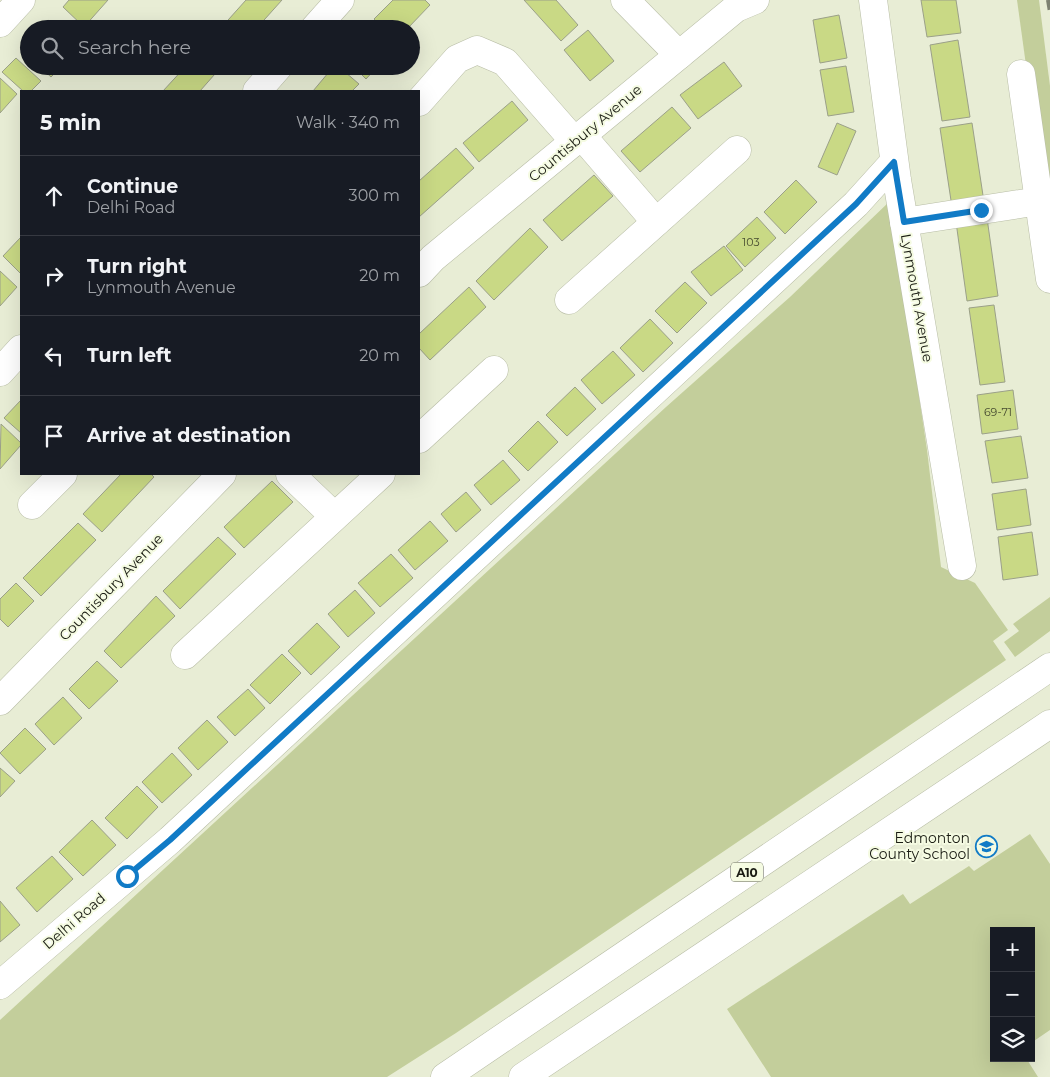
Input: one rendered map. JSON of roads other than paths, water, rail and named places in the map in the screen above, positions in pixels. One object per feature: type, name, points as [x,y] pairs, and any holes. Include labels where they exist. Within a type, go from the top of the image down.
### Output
[{"type":"main road","points":[[0,23],[21,0]]},
{"type":"main road","points":[[322,20],[340,0]]},
{"type":"main road","points":[[625,0],[679,55]]},
{"type":"main road","name":"Countisbury Avenue","points":[[420,272],[434,258],[736,8],[754,0]]},
{"type":"main road","name":"Lynmouth Avenue","points":[[873,0],[894,162],[962,566]]},
{"type":"main road","points":[[420,101],[457,59],[477,50],[505,62],[656,222]]},
{"type":"main road","points":[[1021,74],[1050,279]]},
{"type":"main road","points":[[258,90],[272,75]]},
{"type":"main road","points":[[568,300],[737,150]]},
{"type":"main road","name":"Delhi Road","points":[[0,985],[170,840],[856,204],[894,162]]},
{"type":"main road","points":[[904,222],[1039,201]]},
{"type":"main road","points":[[0,372],[20,350]]},
{"type":"main road","points":[[420,438],[494,370]]},
{"type":"main road","points":[[32,505],[62,475]]},
{"type":"main road","name":"Countisbury Avenue","points":[[0,701],[221,475]]},
{"type":"main road","points":[[291,475],[334,516]]},
{"type":"main road","points":[[185,655],[380,475]]},
{"type":"main road","name":"A10","points":[[445,1077],[1050,667]]},
{"type":"main road","points":[[522,1077],[1050,724]]},
{"type":"railway","points":[[1048,0],[1050,12]]},
{"type":"place","name":"Edmonton County School","points":[[986,846]]}]
